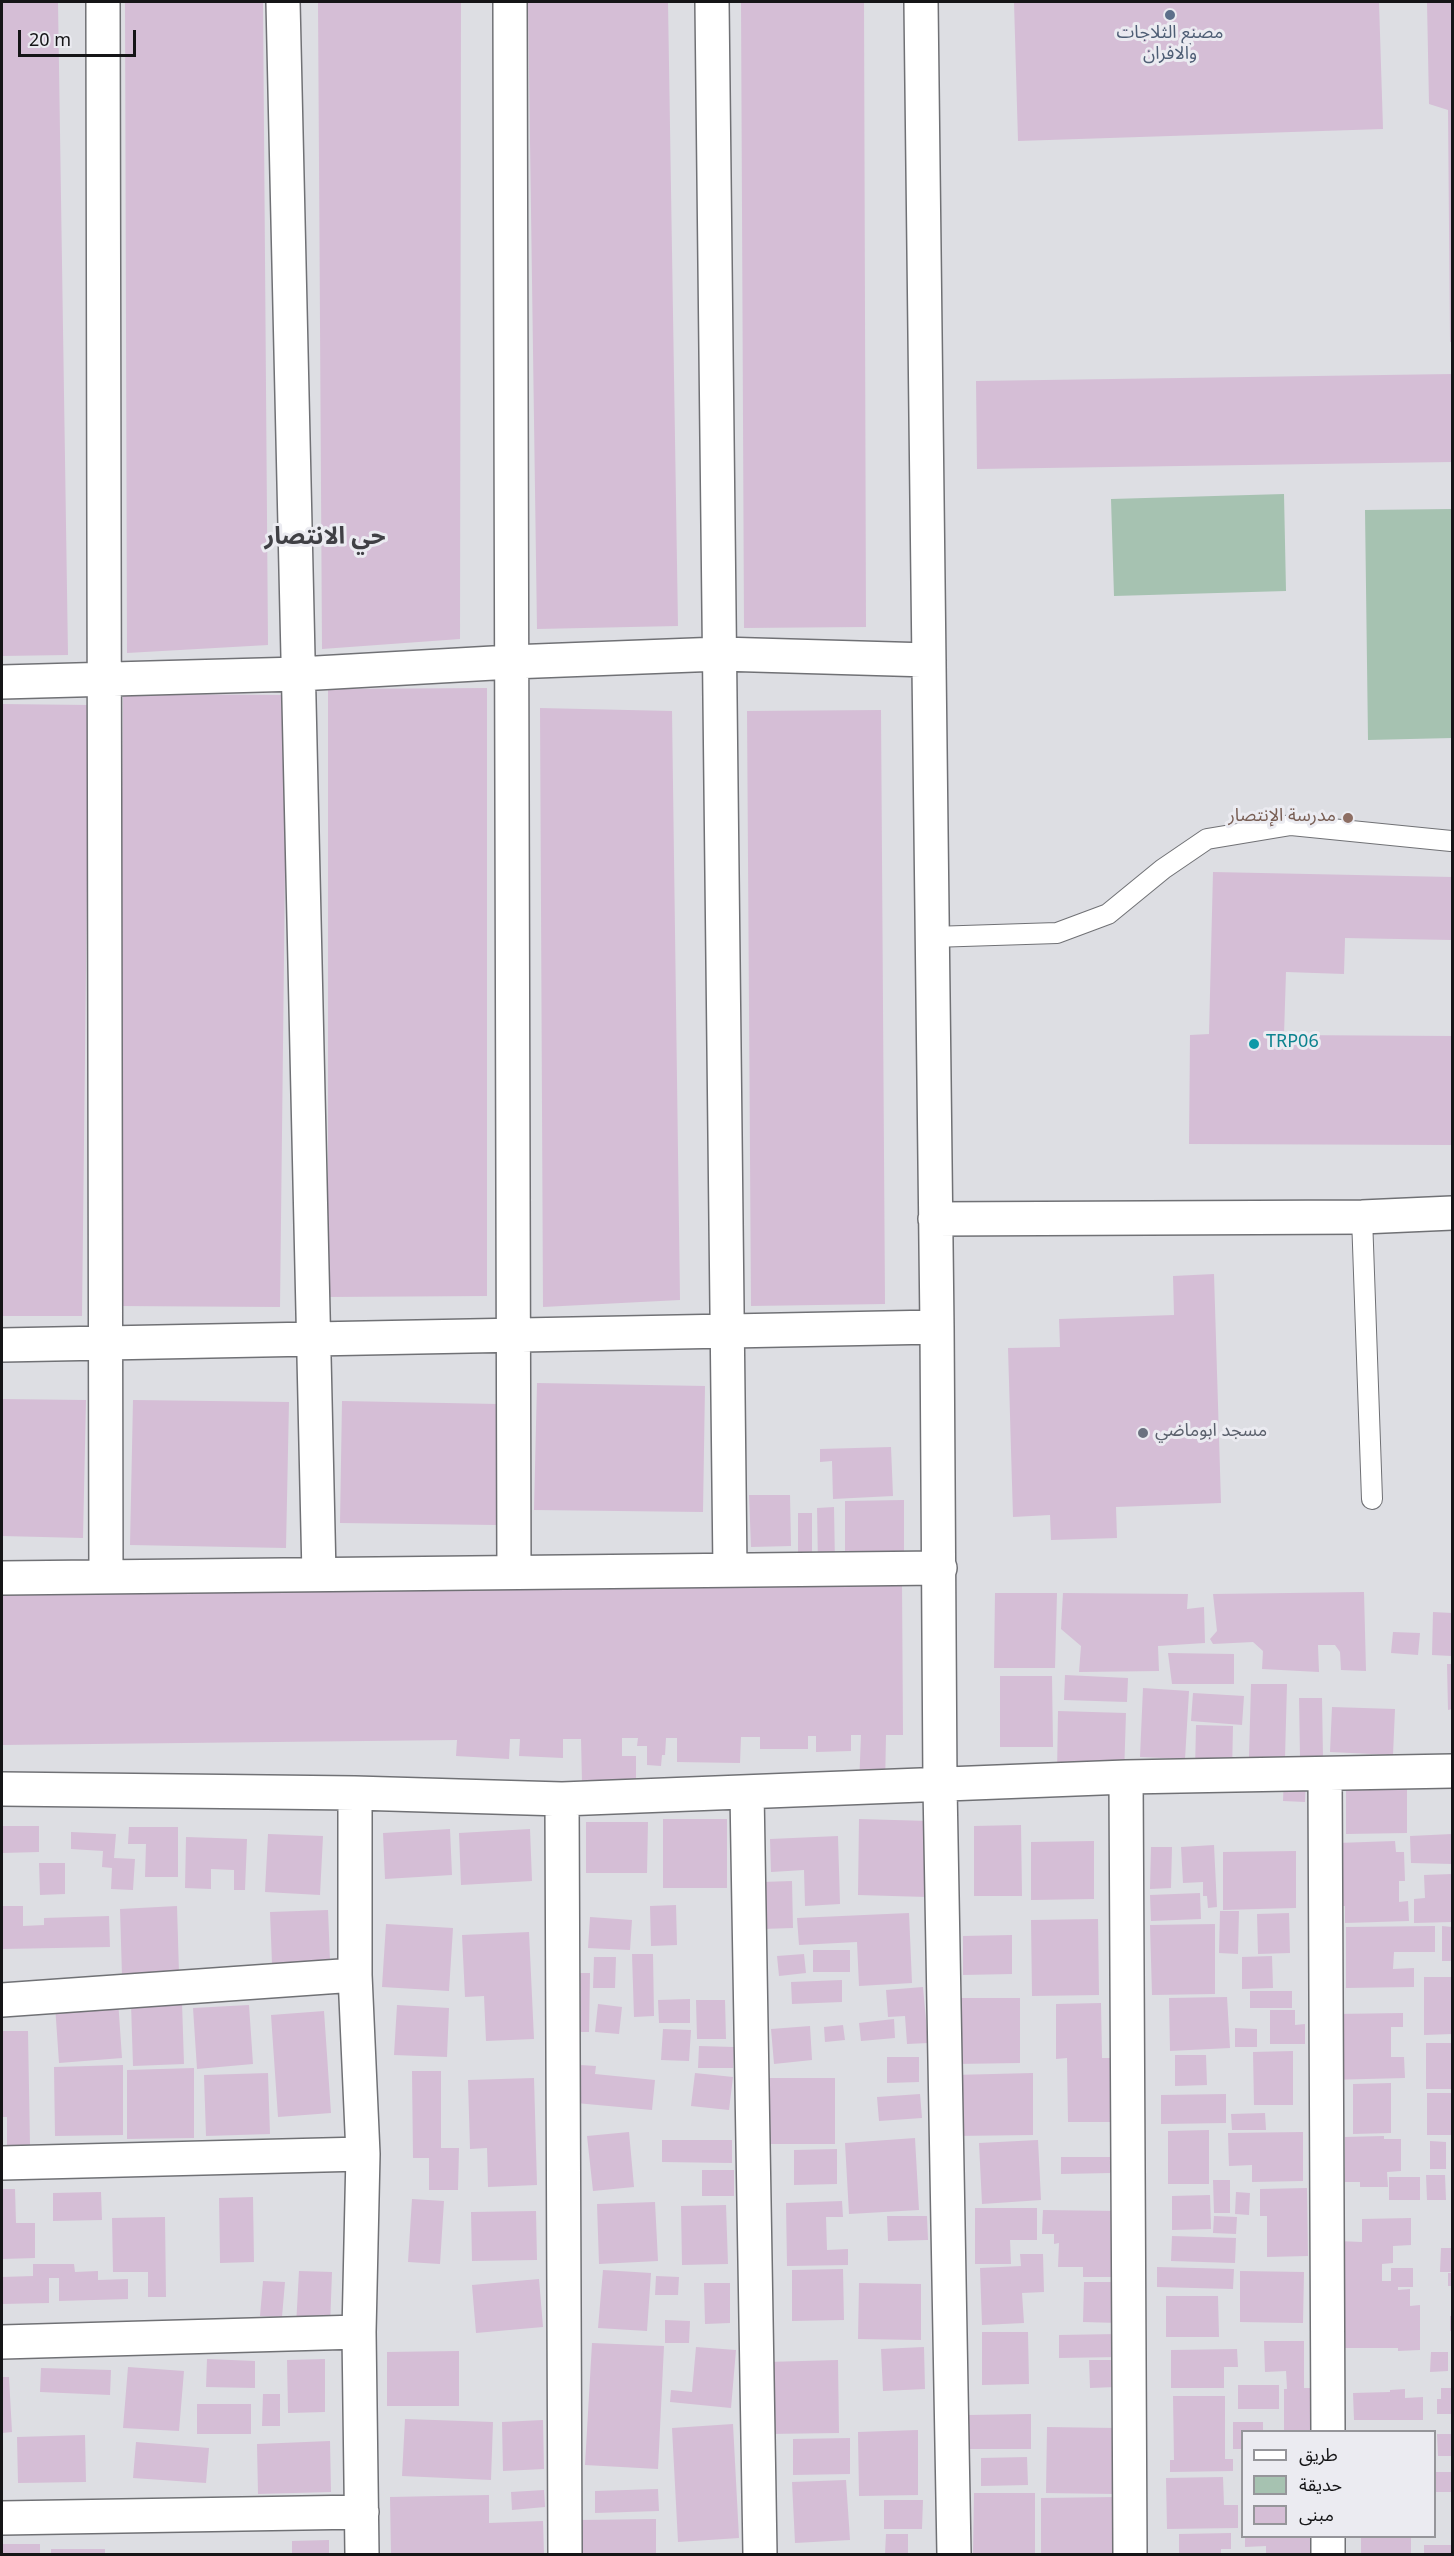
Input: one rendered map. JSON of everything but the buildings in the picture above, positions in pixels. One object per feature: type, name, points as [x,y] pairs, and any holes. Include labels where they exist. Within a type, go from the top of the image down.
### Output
[{"type":"street","points":[[103,2],[106,1576]]},
{"type":"street","points":[[283,2],[319,1574]]},
{"type":"street","points":[[510,2],[514,1572]]},
{"type":"street","points":[[712,2],[730,1570]]},
{"type":"street","points":[[921,2],[940,1568],[940,1786],[954,2554]]},
{"type":"street","points":[[2,682],[299,674],[511,662],[720,654],[928,660]]},
{"type":"street","points":[[935,1219],[1362,1217],[1452,1213]]},
{"type":"street","points":[[2,1345],[937,1327]]},
{"type":"street","points":[[2,1578],[940,1568]]},
{"type":"street","points":[[2,1789],[355,1792],[562,1799],[1126,1778],[1452,1771]]},
{"type":"street","points":[[1325,1774],[1328,2430]]},
{"type":"street","points":[[1126,1778],[1130,2554]]},
{"type":"street","points":[[355,1792],[355,1975],[363,2154],[359,2331],[362,2554]]},
{"type":"street","points":[[747,1792],[760,2554]]},
{"type":"street","points":[[562,1799],[565,2554]]},
{"type":"street","points":[[2,2000],[355,1975]]},
{"type":"street","points":[[2,2163],[363,2154]]},
{"type":"street","points":[[2,2342],[359,2331]]},
{"type":"street","points":[[2,2518],[362,2512]]},
{"type":"street","points":[[1328,2538],[1328,2554]]},
{"type":"lane","points":[[932,937],[1057,933],[1108,914],[1206,839],[1291,825],[1451,841]]},
{"type":"lane","points":[[1362,1217],[1372,1499]]},
{"type":"green space","points":[[1284,494],[1286,591],[1114,596],[1111,499]]},
{"type":"green space","points":[[1452,509],[1452,738],[1368,740],[1365,510]]},
{"type":"place","name":"مصنع الثلاجات والافران","points":[[1170,15]]},
{"type":"place","name":"مدرسة الإنتصار","points":[[1348,818]]},
{"type":"place","name":"TRP06","points":[[1254,1044]]},
{"type":"place","name":"مسجد ابوماضي","points":[[1143,1433]]},
{"type":"district","name":"حي الانتصار","points":[[325,540]]}]
